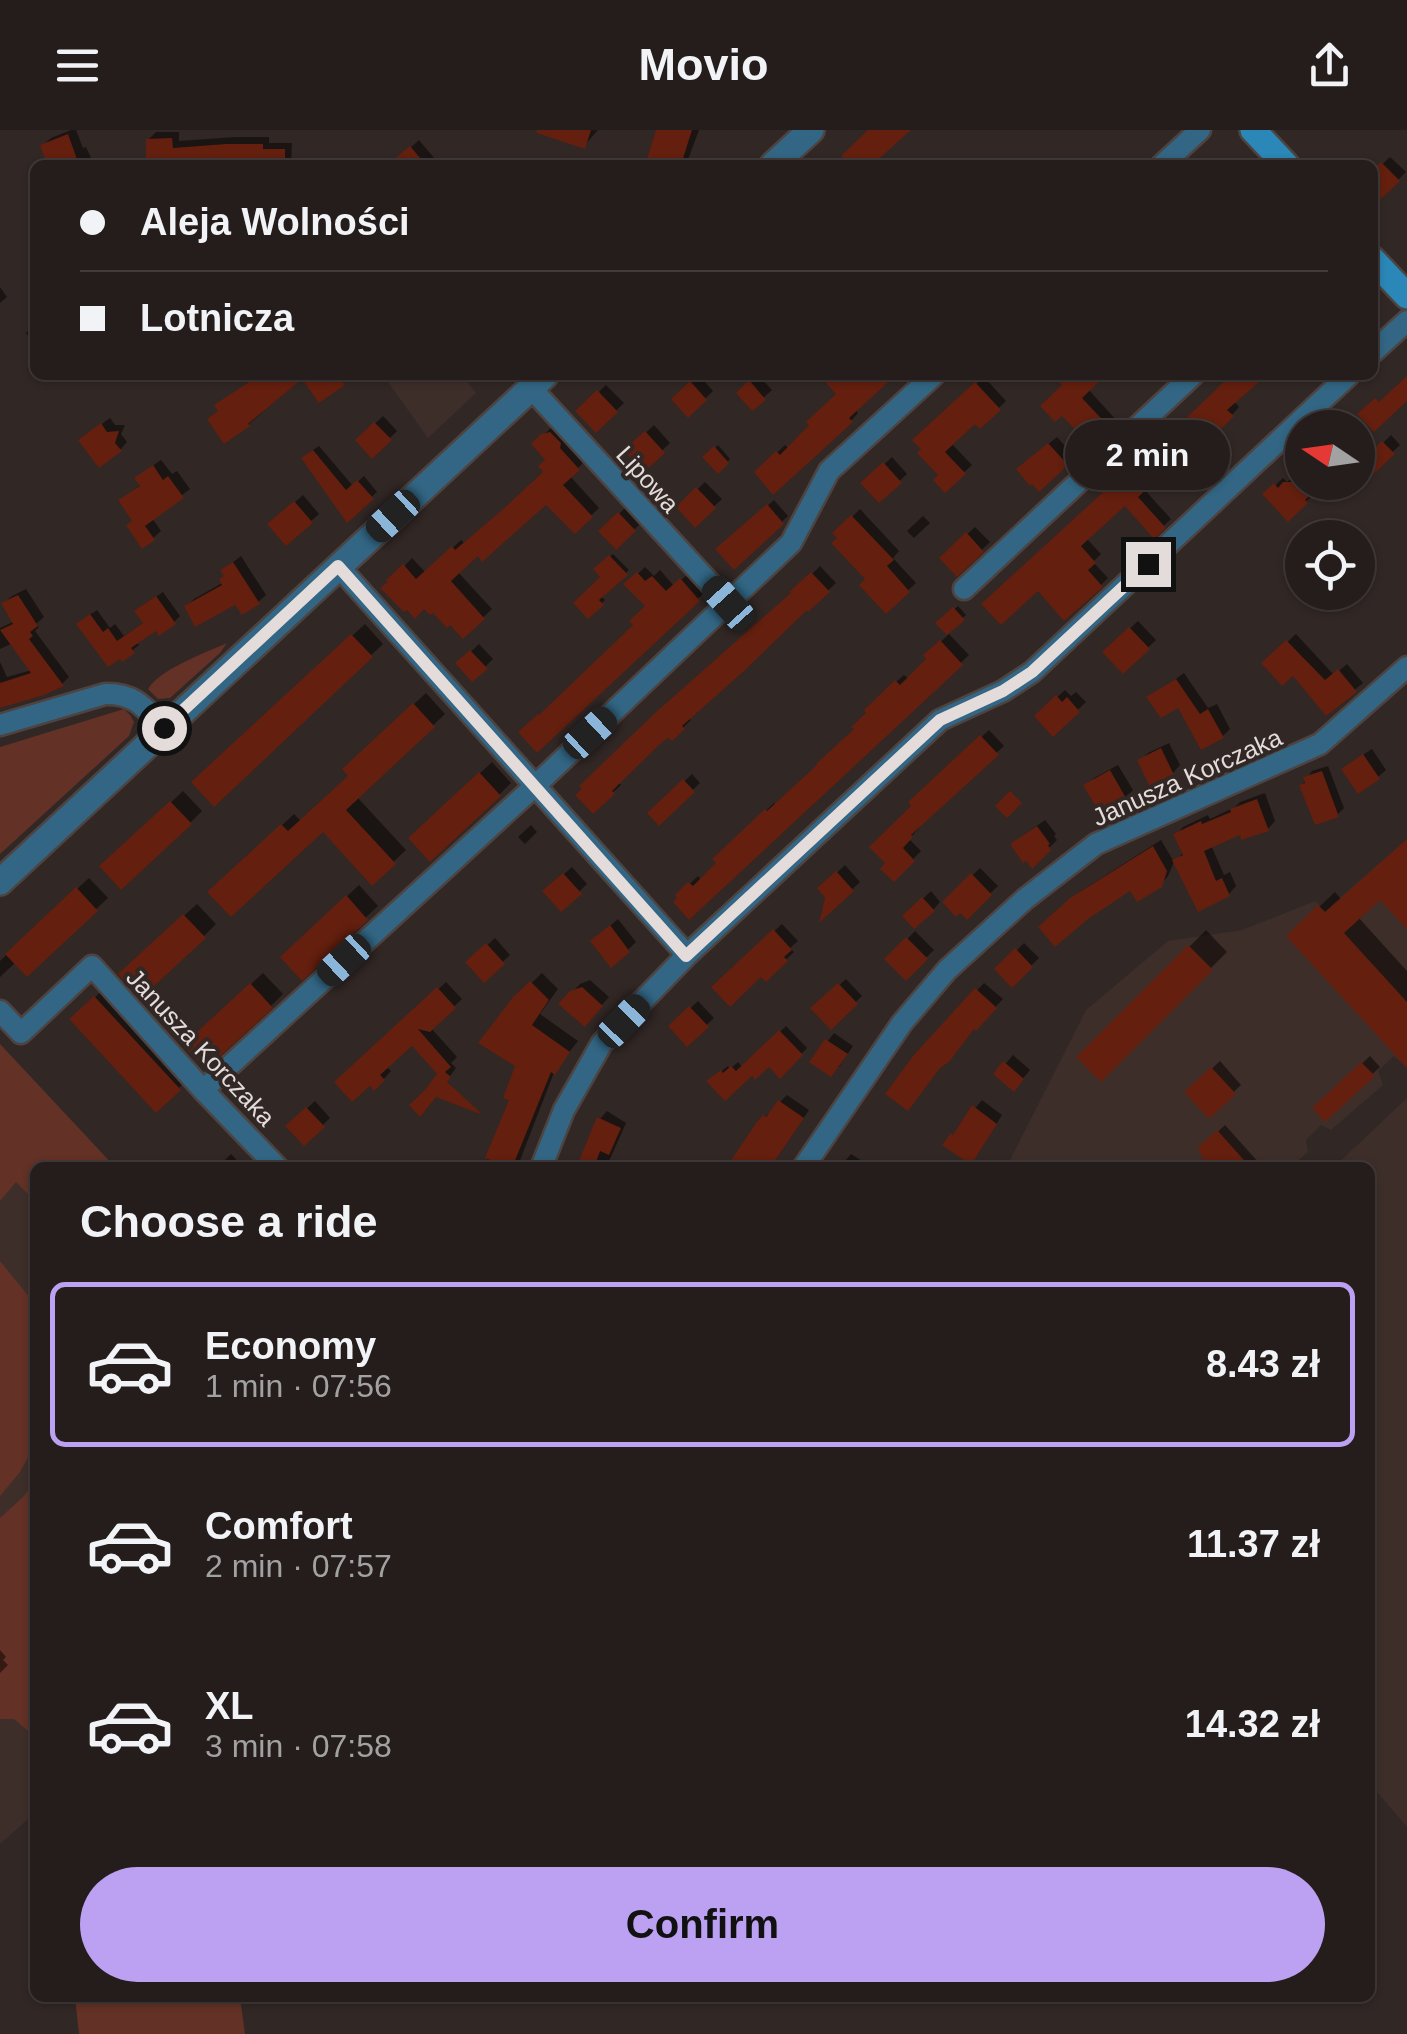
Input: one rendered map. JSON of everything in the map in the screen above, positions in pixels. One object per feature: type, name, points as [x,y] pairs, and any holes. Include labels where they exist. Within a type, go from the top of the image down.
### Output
[{"type":"main road","points":[[1253,130],[1281,160]]},
{"type":"main road","points":[[1378,265],[1407,296]]},
{"type":"street","points":[[778,160],[811,130]]},
{"type":"street","points":[[1167,160],[1200,130]]},
{"type":"street","points":[[1378,348],[1407,321]]},
{"type":"street","points":[[203,1090],[536,785],[791,543],[829,472],[929,380]]},
{"type":"street","points":[[964,590],[1188,380]]},
{"type":"street","points":[[544,1162],[564,1110],[602,1043],[686,956],[940,720],[1003,691],[1032,672],[1344,380]]},
{"type":"street","points":[[0,882],[538,382]]},
{"type":"street","name":"Lipowa","points":[[538,382],[728,603]]},
{"type":"street","points":[[338,566],[686,956]]},
{"type":"street","name":"Janusza Korczaka","points":[[807,1162],[902,1023],[946,970],[1025,899],[1096,844],[1320,744],[1407,667]]},
{"type":"street","points":[[0,726],[106,694],[121,694],[134,699],[164,728]]},
{"type":"street","name":"Janusza Korczaka","points":[[0,1010],[21,1032],[92,966],[272,1162]]},
{"type":"shaded area","points":[[387,380],[466,380],[476,393],[428,438]]},
{"type":"shaded area","points":[[227,643],[170,698],[158,699],[148,689],[172,668]]},
{"type":"shaded area","points":[[124,709],[134,722],[129,736],[0,854],[0,747]]},
{"type":"shaded area","points":[[1407,839],[1407,1064],[1394,1056],[1378,1071],[1383,1085],[1331,1130],[1321,1125],[1306,1140],[1308,1152],[1297,1162],[1009,1162],[1086,1010],[1168,941],[1242,930],[1315,901],[1325,911]]},
{"type":"shaded area","points":[[0,1044],[110,1162],[30,1162],[30,1817],[0,1844]]},
{"type":"shaded area","points":[[0,1044],[110,1162],[30,1162],[30,1196],[16,1182],[0,1201]]},
{"type":"shaded area","points":[[1407,1098],[1407,1827],[1375,1790],[1375,1162],[1339,1162]]},
{"type":"shaded area","points":[[0,1261],[30,1298],[30,1454],[0,1496]]},
{"type":"shaded area","points":[[30,1488],[30,1733],[14,1719],[0,1719],[0,1518]]},
{"type":"shaded area","points":[[75,2002],[241,2002],[245,2034],[79,2034]]},
{"type":"building","points":[[537,130],[591,130],[585,149]]},
{"type":"building","points":[[656,130],[692,130],[683,160],[647,160]]},
{"type":"building","points":[[868,130],[911,130],[878,160],[845,160],[841,156]]},
{"type":"building","points":[[68,134],[77,160],[45,160],[40,145]]},
{"type":"building","points":[[172,138],[173,148],[263,144],[263,149],[285,149],[285,160],[146,160],[146,139]]},
{"type":"building","points":[[410,146],[422,160],[393,160]]},
{"type":"building","points":[[1381,162],[1400,181],[1381,199],[1378,196]]},
{"type":"building","points":[[1407,376],[1407,401],[1375,431],[1375,410],[1362,410],[1375,398],[1379,402]]},
{"type":"building","points":[[252,380],[301,380],[224,444],[207,419],[218,411],[214,405]]},
{"type":"building","points":[[303,380],[342,380],[345,385],[319,403]]},
{"type":"building","points":[[749,380],[766,400],[752,411],[736,393]]},
{"type":"building","points":[[823,380],[891,380],[849,418],[853,422],[773,495],[754,472],[776,451],[780,455],[809,425],[806,422],[836,394]]},
{"type":"building","points":[[1058,380],[1101,380],[1082,398],[1113,431],[1094,449],[1062,416],[1055,422],[1040,406],[1062,385]]},
{"type":"building","points":[[1226,380],[1261,380],[1227,410],[1234,416],[1225,425],[1211,438],[1207,433],[1178,460],[1159,440]]},
{"type":"building","points":[[690,381],[707,400],[688,418],[671,399]]},
{"type":"building","points":[[975,382],[1001,410],[980,429],[975,424],[945,452],[966,474],[945,493],[933,480],[938,475],[917,453],[921,449],[912,440]]},
{"type":"building","points":[[597,390],[618,412],[596,433],[575,411]]},
{"type":"building","points":[[374,422],[392,440],[372,459],[355,440]]},
{"type":"building","points":[[101,423],[107,432],[119,431],[115,443],[122,451],[99,468],[78,440]]},
{"type":"building","points":[[645,431],[665,453],[644,472],[623,450]]},
{"type":"building","points":[[550,432],[580,470],[563,485],[593,517],[575,534],[546,505],[482,562],[478,556],[451,581],[485,619],[463,639],[433,613],[430,615],[424,609],[415,619],[407,610],[404,612],[380,588],[386,580],[403,564],[416,579],[452,546],[455,550],[501,511],[543,472],[538,466],[545,460],[531,444],[541,434]]},
{"type":"building","points":[[1382,441],[1395,454],[1375,473],[1375,448]]},
{"type":"building","points":[[1048,443],[1068,465],[1039,492],[1016,469]]},
{"type":"building","points":[[714,446],[729,463],[718,474],[702,457]]},
{"type":"building","points":[[313,450],[346,490],[357,480],[374,499],[347,523],[301,458]]},
{"type":"building","points":[[883,462],[902,483],[879,503],[860,483]]},
{"type":"building","points":[[1136,462],[1155,482],[1138,497],[1166,528],[1154,539],[1125,506],[1081,546],[1096,563],[1088,570],[1103,587],[1064,621],[1038,591],[1001,625],[981,604]]},
{"type":"building","points":[[153,465],[163,480],[168,476],[184,498],[145,526],[155,540],[142,549],[126,525],[132,521],[118,500],[140,486],[134,478]]},
{"type":"building","points":[[1285,482],[1285,500],[1308,503],[1290,520],[1262,494],[1274,483],[1278,488]]},
{"type":"building","points":[[696,487],[716,508],[695,528],[676,507]]},
{"type":"building","points":[[294,501],[313,523],[286,546],[267,524]]},
{"type":"building","points":[[767,504],[784,524],[734,570],[715,549]]},
{"type":"building","points":[[618,512],[636,531],[616,550],[598,531]]},
{"type":"building","points":[[851,515],[894,560],[887,566],[910,592],[886,614],[859,585],[865,579],[831,543],[837,538],[832,533]]},
{"type":"building","points":[[966,532],[984,552],[957,577],[939,558]]},
{"type":"building","points":[[609,555],[628,575],[599,600],[604,605],[588,619],[573,603],[600,577],[593,569]]},
{"type":"building","points":[[233,562],[260,604],[242,615],[235,605],[195,627],[184,606],[222,585],[219,579],[224,576],[220,570]]},
{"type":"building","points":[[637,572],[645,581],[652,576],[666,591],[680,578],[700,601],[537,753],[518,732],[633,625],[629,621],[645,606],[623,584]]},
{"type":"building","points":[[811,572],[830,592],[682,726],[685,729],[672,741],[668,738],[661,743],[593,814],[575,795],[582,789],[579,786]]},
{"type":"building","points":[[18,595],[38,626],[30,632],[33,636],[29,639],[64,686],[0,708],[0,683],[31,673],[0,630],[13,624],[1,603]]},
{"type":"building","points":[[156,596],[176,624],[159,636],[156,631],[131,648],[135,653],[108,667],[76,624],[90,614],[103,632],[108,628],[117,641],[143,623],[134,611]]},
{"type":"building","points":[[953,607],[965,620],[947,635],[935,623]]},
{"type":"building","points":[[1129,627],[1150,649],[1123,674],[1102,652]]},
{"type":"building","points":[[351,634],[373,657],[214,807],[191,782]]},
{"type":"building","points":[[940,640],[963,665],[689,920],[673,902],[675,895],[688,882],[693,886],[716,863],[712,859],[817,765],[854,729],[851,727],[866,713],[864,710],[895,680],[900,685]]},
{"type":"building","points":[[1286,640],[1325,680],[1338,669],[1357,692],[1326,716],[1293,676],[1282,686],[1261,663]]},
{"type":"building","points":[[470,650],[488,669],[472,682],[455,663]]},
{"type":"building","points":[[1176,679],[1200,714],[1208,709],[1224,738],[1201,750],[1178,708],[1161,718],[1146,697]]},
{"type":"building","points":[[1056,695],[1062,702],[1067,697],[1080,712],[1053,737],[1034,716]]},
{"type":"building","points":[[413,703],[435,727],[346,810],[396,864],[372,886],[323,832],[231,917],[207,892],[281,824],[288,831],[348,776],[342,769]]},
{"type":"building","points":[[980,735],[999,755],[911,835],[903,848],[915,861],[894,882],[880,869],[885,863],[869,847],[911,806],[908,802]]},
{"type":"building","points":[[1161,748],[1174,775],[1150,787],[1137,760]]},
{"type":"building","points":[[1363,754],[1380,779],[1358,794],[1341,769]]},
{"type":"building","points":[[1110,770],[1127,800],[1099,812],[1083,785]]},
{"type":"building","points":[[1322,771],[1339,817],[1315,825],[1299,785],[1305,783],[1303,777]]},
{"type":"building","points":[[479,772],[501,796],[430,862],[408,838]]},
{"type":"building","points":[[683,779],[695,792],[659,826],[647,813]]},
{"type":"building","points":[[1010,791],[1022,803],[1007,818],[995,806]]},
{"type":"building","points":[[1257,799],[1269,831],[1241,840],[1240,835],[1204,851],[1216,881],[1222,878],[1230,896],[1198,912],[1172,860],[1183,855],[1173,834]]},
{"type":"building","points":[[170,801],[192,824],[121,890],[99,866]]},
{"type":"building","points":[[1037,826],[1051,850],[1032,869],[1010,844]]},
{"type":"building","points":[[1407,839],[1407,929],[1380,900],[1344,933],[1407,1002],[1407,1068],[1286,936],[1318,905],[1325,912]]},
{"type":"building","points":[[1153,846],[1167,871],[1162,887],[1137,902],[1130,891],[1055,947],[1038,927],[1070,898]]},
{"type":"building","points":[[836,871],[854,891],[819,923],[825,898],[817,888]]},
{"type":"building","points":[[563,873],[582,894],[561,912],[542,891]]},
{"type":"building","points":[[971,873],[992,895],[967,920],[960,913],[956,917],[942,902]]},
{"type":"building","points":[[76,887],[98,911],[27,977],[5,954]]},
{"type":"building","points":[[346,895],[368,920],[302,981],[280,957]]},
{"type":"building","points":[[922,897],[935,911],[914,929],[902,916]]},
{"type":"building","points":[[183,914],[206,938],[140,999],[118,974]]},
{"type":"building","points":[[610,925],[630,952],[611,968],[590,941]]},
{"type":"building","points":[[773,929],[792,950],[784,957],[788,961],[766,982],[761,977],[730,1007],[711,987]]},
{"type":"building","points":[[906,937],[928,959],[906,981],[884,959]]},
{"type":"building","points":[[486,943],[505,964],[484,983],[465,962]]},
{"type":"building","points":[[1188,945],[1213,970],[1101,1082],[1076,1057]]},
{"type":"building","points":[[1015,948],[1033,967],[1012,988],[994,969]]},
{"type":"building","points":[[530,981],[549,1000],[532,1025],[570,1052],[555,1075],[551,1072],[514,1162],[495,1162],[485,1158],[509,1100],[503,1098],[515,1066],[478,1043]]},
{"type":"building","points":[[250,983],[273,1008],[206,1069],[183,1045]]},
{"type":"building","points":[[838,983],[858,1004],[831,1030],[810,1008]]},
{"type":"building","points":[[437,987],[456,1008],[430,1032],[418,1029],[451,1067],[445,1072],[451,1077],[447,1082],[481,1113],[436,1097],[420,1117],[409,1105],[439,1076],[412,1046],[380,1075],[385,1080],[374,1091],[370,1086],[352,1102],[334,1082]]},
{"type":"building","points":[[582,987],[603,1006],[585,1027],[558,1004],[570,991]]},
{"type":"building","points":[[975,988],[997,1008],[940,1068],[908,1111],[885,1094],[913,1056]]},
{"type":"building","points":[[94,996],[181,1090],[156,1113],[69,1019]]},
{"type":"building","points":[[689,1006],[709,1027],[687,1047],[668,1026]]},
{"type":"building","points":[[779,1030],[803,1055],[780,1079],[769,1067],[755,1080],[752,1076],[725,1101],[706,1081],[731,1066],[736,1071]]},
{"type":"building","points":[[825,1039],[848,1054],[831,1077],[809,1062]]},
{"type":"building","points":[[1003,1061],[1024,1079],[1014,1092],[993,1074]]},
{"type":"building","points":[[1361,1062],[1375,1076],[1325,1122],[1312,1108]]},
{"type":"building","points":[[1211,1067],[1236,1094],[1209,1119],[1184,1092]]},
{"type":"building","points":[[778,1100],[804,1118],[774,1162],[730,1162],[756,1123],[763,1115],[766,1117]]},
{"type":"building","points":[[972,1105],[997,1124],[973,1162],[967,1162],[942,1145]]},
{"type":"building","points":[[306,1107],[325,1127],[304,1146],[285,1126]]},
{"type":"building","points":[[597,1117],[621,1128],[609,1155],[600,1151],[596,1162],[578,1162]]},
{"type":"building","points":[[1217,1130],[1246,1162],[1204,1162],[1198,1147]]},
{"type":"route","points":[[164,728],[338,566],[686,956],[940,720],[1003,691],[1032,672],[1148,564]]}]
